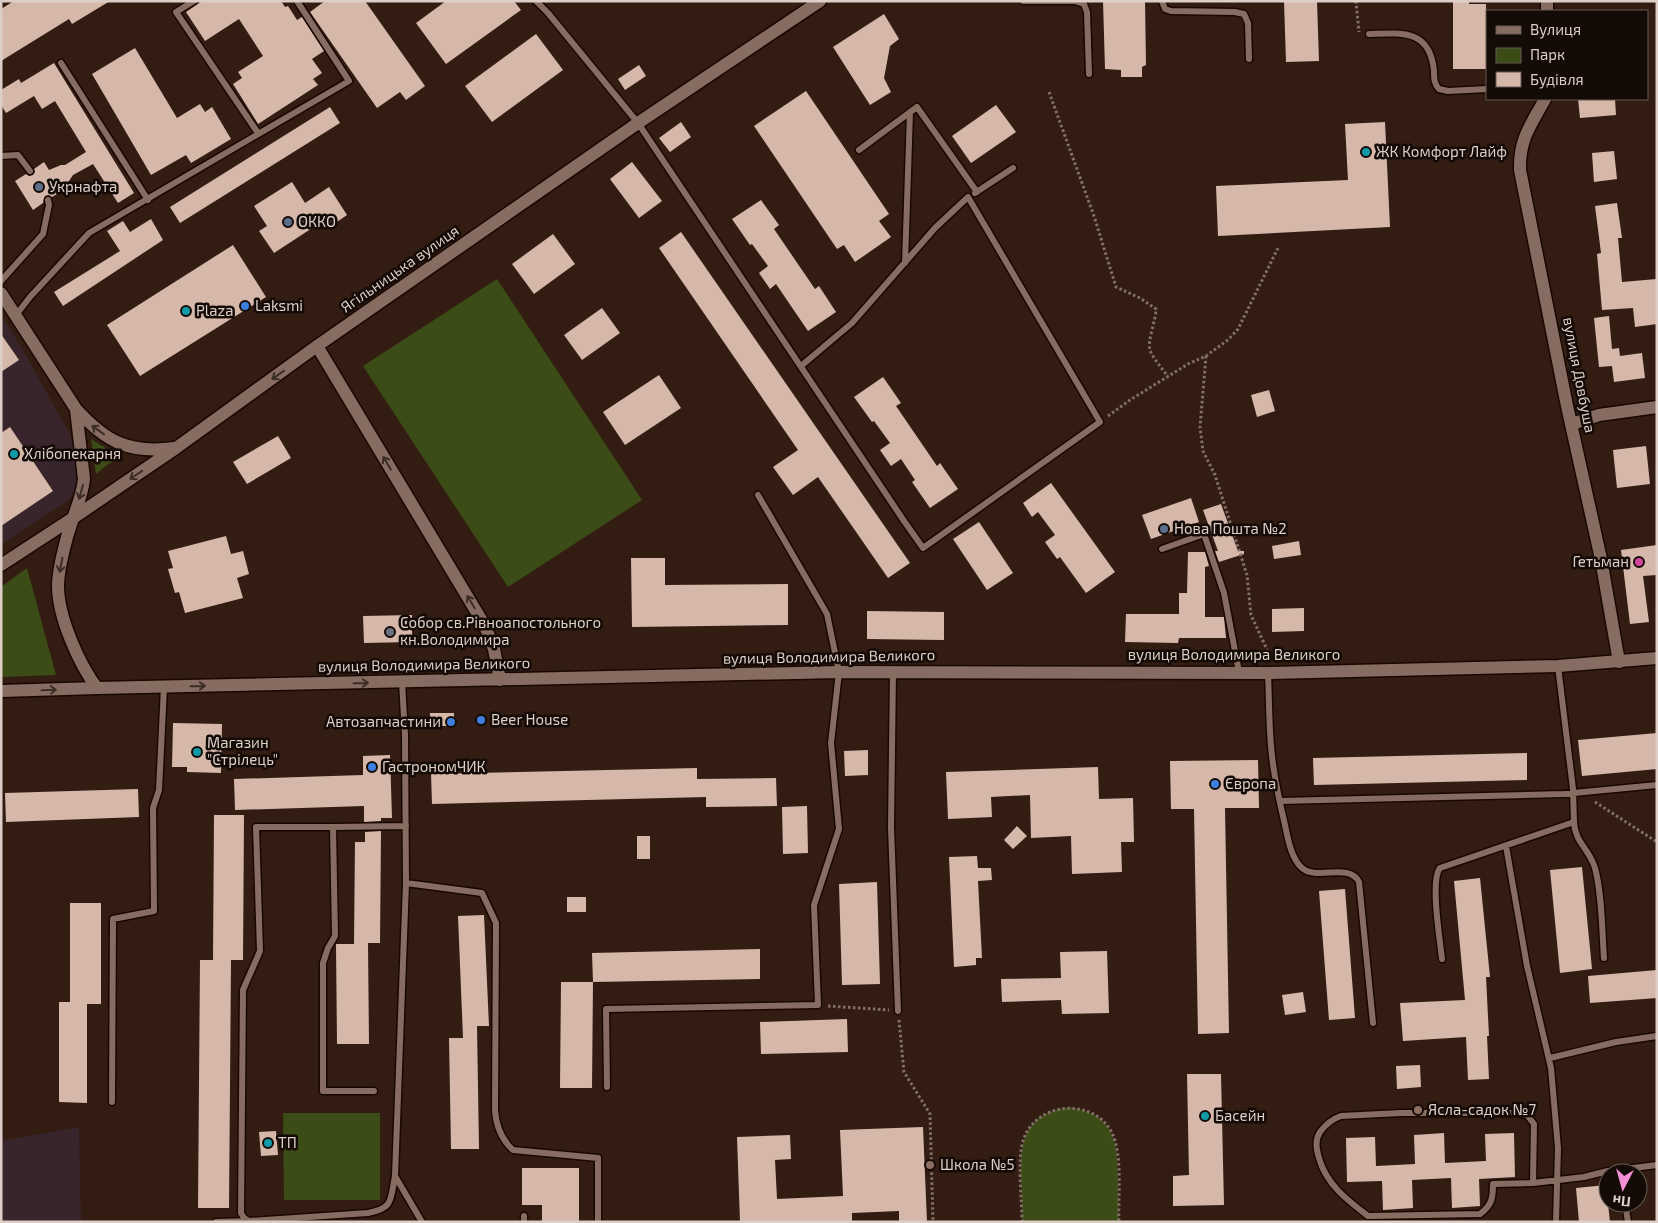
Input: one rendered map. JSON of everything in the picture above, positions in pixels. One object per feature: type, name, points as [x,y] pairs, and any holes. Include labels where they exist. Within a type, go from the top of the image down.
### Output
[{"type":"main road","name":"Ягільницька вулиця","points":[[1,565],[176,448],[317,346],[638,123],[820,1]]},
{"type":"main road","name":"вулиця Довбуша","points":[[1544,100],[1522,142],[1520,170],[1601,559],[1619,662]]},
{"type":"main road","points":[[1,293],[76,410],[91,426],[110,439],[131,448],[154,451],[176,448]]},
{"type":"main road","points":[[317,346],[485,626],[494,649],[500,680]]},
{"type":"main road","points":[[1572,424],[1599,415],[1657,407]]},
{"type":"main road","points":[[76,410],[84,479],[59,576],[60,598],[74,647],[87,674],[97,688]]},
{"type":"main road","name":"вулиця Володимира Великого","points":[[1,691],[838,672],[1268,673],[1558,666],[1657,658]]},
{"type":"lane","points":[[194,1],[176,12],[258,133]]},
{"type":"lane","points":[[16,315],[30,297],[89,233],[349,81],[297,1]]},
{"type":"lane","points":[[536,1],[548,13],[638,123],[923,548],[1100,422],[968,197]]},
{"type":"lane","points":[[1023,1],[1076,1],[1084,4],[1087,12],[1088,74]]},
{"type":"lane","points":[[1162,1],[1165,9],[1171,11],[1235,12],[1244,14],[1248,23],[1249,59]]},
{"type":"lane","points":[[1369,34],[1406,34],[1418,38],[1425,44],[1431,54],[1435,82],[1439,89],[1448,91],[1486,89]]},
{"type":"lane","points":[[61,63],[148,200]]},
{"type":"lane","points":[[859,150],[917,107],[977,192]]},
{"type":"lane","points":[[905,263],[910,112]]},
{"type":"lane","points":[[1,156],[18,155],[30,171]]},
{"type":"lane","points":[[801,366],[852,322],[935,228],[968,197],[1013,168]]},
{"type":"lane","points":[[1,281],[43,234],[48,200]]},
{"type":"lane","points":[[607,1087],[606,1009],[818,1005],[814,905],[839,829],[831,743],[838,672],[827,614],[758,495]]},
{"type":"lane","points":[[1162,548],[1204,534],[1224,593],[1239,672]]},
{"type":"lane","points":[[1558,666],[1573,794],[1575,835],[1590,856],[1597,876],[1604,958]]},
{"type":"lane","points":[[893,672],[891,828],[898,1010]]},
{"type":"lane","points":[[1268,673],[1271,745],[1280,801],[1291,848],[1302,868],[1312,872],[1349,874],[1355,876],[1359,882],[1373,1023]]},
{"type":"lane","points":[[216,1222],[333,1219],[382,1210],[389,1204],[395,1176],[406,883],[402,682]]},
{"type":"lane","points":[[112,1102],[113,919],[154,911],[153,808],[158,790],[164,687]]},
{"type":"lane","points":[[1280,801],[1573,794],[1657,786]]},
{"type":"lane","points":[[1442,959],[1436,873],[1444,866],[1574,822]]},
{"type":"lane","points":[[249,1221],[241,1213],[243,990],[260,951],[256,828],[406,826]]},
{"type":"lane","points":[[333,827],[335,936],[328,948],[324,963],[324,1091],[374,1091]]},
{"type":"lane","points":[[1506,846],[1527,966],[1550,1058],[1558,1148],[1556,1222]]},
{"type":"lane","points":[[406,883],[482,894],[496,923],[495,1110],[499,1131],[513,1150],[598,1158],[598,1222]]},
{"type":"lane","points":[[1550,1058],[1616,1042],[1657,1036]]},
{"type":"lane","points":[[1533,1183],[1534,1124],[1528,1115],[1522,1113],[1341,1116],[1332,1119],[1316,1140],[1320,1164],[1327,1177],[1343,1195],[1368,1216],[1480,1214],[1489,1206],[1493,1199],[1493,1184],[1533,1183],[1598,1174]]},
{"type":"lane","points":[[395,1176],[422,1222]]},
{"type":"path","points":[[1356,1],[1358,31],[1361,34],[1369,34]]},
{"type":"path","points":[[1049,92],[1094,216],[1116,287],[1140,298],[1156,309],[1156,320],[1150,335],[1150,349],[1168,377]]},
{"type":"path","points":[[1100,422],[1130,400],[1188,364],[1206,356],[1229,339],[1238,329],[1279,246]]},
{"type":"path","points":[[1206,356],[1200,427],[1203,451],[1215,475],[1247,575],[1251,615],[1269,654]]},
{"type":"path","points":[[1582,793],[1657,842]]},
{"type":"path","points":[[818,1005],[898,1010],[904,1072],[930,1114],[933,1222]]},
{"type":"path","points":[[1022,1222],[1021,1157],[1023,1141],[1030,1128],[1040,1117],[1054,1110],[1069,1107],[1084,1109],[1097,1116],[1108,1126],[1115,1140],[1118,1156],[1119,1222]]},
{"type":"shaded area","points":[[1,320],[5,321],[24,352],[70,435],[75,454],[77,475],[75,488],[69,500],[1,545]]},
{"type":"shaded area","points":[[79,1127],[81,1222],[1,1222],[1,1141]]},
{"type":"green space","points":[[497,279],[642,500],[508,587],[363,366]]},
{"type":"green space","points":[[91,439],[122,458],[108,464],[96,474]]},
{"type":"green space","points":[[27,568],[56,675],[1,677],[1,587]]},
{"type":"green space","points":[[1069,1107],[1095,1115],[1103,1121],[1113,1138],[1117,1162],[1119,1222],[1022,1222],[1021,1164],[1024,1140],[1034,1122],[1042,1116]]},
{"type":"green space","points":[[283,1113],[380,1113],[380,1200],[284,1200]]},
{"type":"building","points":[[14,1],[110,1],[72,24],[69,19],[1,61],[1,9]]},
{"type":"building","points":[[202,1],[281,1],[285,7],[288,6],[297,20],[302,17],[324,51],[312,59],[322,73],[313,79],[318,85],[258,124],[233,84],[242,78],[238,72],[263,56],[239,19],[205,41],[186,12]]},
{"type":"building","points":[[325,1],[365,1],[425,86],[406,100],[400,92],[377,108],[310,12]]},
{"type":"building","points":[[446,1],[514,1],[521,10],[446,64],[416,23]]},
{"type":"building","points":[[1103,1],[1145,1],[1146,65],[1142,67],[1142,77],[1121,77],[1121,70],[1105,69]]},
{"type":"building","points":[[1284,1],[1317,1],[1319,61],[1286,62]]},
{"type":"building","points":[[1453,1],[1469,1],[1469,4],[1486,4],[1486,69],[1453,69]]},
{"type":"building","points":[[884,14],[899,39],[890,46],[884,78],[891,92],[870,105],[833,47]]},
{"type":"building","points":[[536,34],[563,70],[492,122],[465,86]]},
{"type":"building","points":[[135,48],[177,118],[200,104],[205,112],[212,107],[231,139],[191,163],[186,155],[151,175],[92,74]]},
{"type":"building","points":[[54,63],[134,193],[118,203],[93,164],[73,175],[69,181],[60,187],[62,191],[52,197],[49,195],[45,196],[43,203],[33,210],[15,181],[26,174],[29,176],[33,175],[34,169],[44,162],[49,170],[65,165],[86,152],[55,101],[42,109],[34,96],[6,113],[1,105],[1,90],[19,79],[21,83]]},
{"type":"building","points":[[639,65],[646,76],[625,90],[618,79]]},
{"type":"building","points":[[806,91],[889,214],[879,221],[891,237],[855,262],[844,245],[837,249],[754,126]]},
{"type":"building","points":[[1578,100],[1615,100],[1616,115],[1580,118]]},
{"type":"building","points":[[996,105],[1016,132],[971,163],[952,136]]},
{"type":"building","points":[[330,107],[340,123],[180,223],[170,207]]},
{"type":"building","points":[[681,122],[691,137],[670,152],[659,138]]},
{"type":"building","name":"ЖК Комфорт Лайф","points":[[1385,122],[1390,227],[1218,236],[1216,186],[1348,180],[1345,124]]},
{"type":"building","points":[[1614,151],[1617,179],[1594,182],[1592,153]]},
{"type":"building","points":[[632,162],[662,201],[639,218],[610,179]]},
{"type":"building","name":"ОККО","points":[[292,182],[305,203],[329,187],[347,215],[331,226],[326,219],[274,253],[259,231],[267,226],[254,206]]},
{"type":"building","points":[[761,200],[779,225],[774,229],[815,289],[819,286],[836,312],[808,331],[776,284],[770,289],[759,273],[768,266],[752,244],[750,245],[732,219]]},
{"type":"building","points":[[1617,203],[1622,238],[1618,238],[1622,282],[1657,279],[1657,324],[1635,327],[1633,308],[1602,310],[1597,254],[1601,253],[1595,206]]},
{"type":"building","points":[[151,219],[163,240],[63,306],[54,292],[120,251],[107,231],[123,221],[130,232]]},
{"type":"building","points":[[681,232],[910,563],[888,578],[818,477],[793,495],[773,467],[798,450],[659,248]]},
{"type":"building","points":[[553,234],[575,264],[534,294],[512,264]]},
{"type":"building","name":"Plaza","points":[[233,245],[266,297],[140,376],[107,325]]},
{"type":"building","points":[[602,308],[620,333],[582,360],[564,335]]},
{"type":"building","points":[[1609,316],[1612,349],[1619,348],[1620,356],[1642,353],[1645,378],[1614,382],[1612,366],[1599,367],[1594,318]]},
{"type":"building","points":[[1,334],[19,360],[1,372]]},
{"type":"building","points":[[659,375],[681,408],[625,445],[603,412]]},
{"type":"building","points":[[883,377],[901,403],[896,406],[937,466],[940,463],[958,489],[930,508],[912,482],[915,480],[901,459],[891,466],[880,450],[890,443],[854,397]]},
{"type":"building","points":[[1269,390],[1275,411],[1257,417],[1251,395]]},
{"type":"building","name":"Хлібопекарня","points":[[10,427],[53,491],[1,526],[1,433]]},
{"type":"building","points":[[278,436],[291,458],[247,484],[233,462]]},
{"type":"building","points":[[1646,446],[1650,484],[1617,488],[1613,450]]},
{"type":"building","points":[[1051,483],[1115,572],[1086,593],[1060,557],[1057,559],[1045,542],[1055,535],[1038,512],[1032,517],[1023,503]]},
{"type":"building","points":[[1191,498],[1199,522],[1151,539],[1142,515]]},
{"type":"building","points":[[1221,504],[1238,551],[1244,551],[1244,554],[1219,562],[1215,551],[1218,551],[1203,510]]},
{"type":"building","points":[[979,522],[1013,573],[987,590],[953,539]]},
{"type":"building","points":[[226,536],[231,554],[243,551],[249,574],[237,578],[243,598],[185,613],[179,592],[175,593],[168,569],[173,568],[168,551]]},
{"type":"building","points":[[1299,541],[1301,555],[1274,559],[1272,546]]},
{"type":"building","points":[[1657,545],[1657,575],[1643,576],[1649,622],[1630,624],[1621,550]]},
{"type":"building","points":[[1188,552],[1205,552],[1209,566],[1205,567],[1205,617],[1224,617],[1226,638],[1179,638],[1178,643],[1125,642],[1126,614],[1179,614],[1179,593],[1187,593]]},
{"type":"building","points":[[631,558],[665,558],[665,585],[788,584],[788,625],[632,627]]},
{"type":"building","points":[[1304,608],[1304,631],[1272,632],[1272,609]]},
{"type":"building","points":[[867,611],[944,612],[944,640],[867,639]]},
{"type":"building","points":[[412,615],[412,642],[364,643],[363,616]]},
{"type":"building","points":[[430,713],[454,713],[454,726],[430,726]]},
{"type":"building","name":"Магазин \"Стрілець\"","points":[[173,723],[222,724],[221,773],[187,772],[187,767],[172,767]]},
{"type":"building","points":[[1657,733],[1657,769],[1582,776],[1578,740]]},
{"type":"building","points":[[868,750],[868,775],[845,776],[844,751]]},
{"type":"building","points":[[1527,753],[1527,780],[1314,785],[1313,758]]},
{"type":"building","points":[[390,755],[392,818],[381,818],[381,821],[364,822],[364,806],[235,810],[234,779],[363,775],[363,756]]},
{"type":"building","points":[[1258,760],[1259,808],[1225,808],[1229,1033],[1198,1034],[1194,809],[1171,809],[1170,761]]},
{"type":"building","points":[[1098,767],[1099,799],[1133,798],[1134,842],[1121,842],[1122,872],[1072,874],[1071,836],[1031,838],[1030,795],[991,797],[992,817],[948,819],[946,772]]},
{"type":"building","points":[[697,768],[697,779],[776,778],[777,806],[706,807],[706,797],[432,804],[431,774]]},
{"type":"building","points":[[138,789],[139,817],[6,822],[5,793]]},
{"type":"building","points":[[807,806],[808,853],[783,854],[782,807]]},
{"type":"building","points":[[214,815],[244,815],[243,960],[231,960],[229,1208],[198,1208],[200,960],[213,960]]},
{"type":"building","points":[[1017,826],[1027,836],[1013,849],[1004,840]]},
{"type":"building","points":[[381,831],[380,943],[368,943],[369,1044],[337,1044],[336,944],[354,944],[355,842],[365,842],[365,832]]},
{"type":"building","points":[[637,836],[650,836],[650,859],[637,859]]},
{"type":"building","points":[[977,856],[978,868],[991,868],[992,880],[978,881],[982,958],[976,958],[976,965],[954,967],[949,857]]},
{"type":"building","points":[[1582,867],[1592,969],[1560,973],[1550,870]]},
{"type":"building","points":[[1480,878],[1490,977],[1486,977],[1489,1079],[1468,1080],[1466,1037],[1403,1041],[1400,1003],[1465,1000],[1454,881]]},
{"type":"building","points":[[877,882],[880,984],[842,985],[839,884]]},
{"type":"building","points":[[1345,889],[1355,1018],[1329,1020],[1319,891]]},
{"type":"building","points":[[567,897],[586,897],[586,912],[567,912]]},
{"type":"building","points":[[70,903],[101,903],[101,1004],[87,1004],[87,1103],[59,1102],[59,1002],[70,1002]]},
{"type":"building","points":[[484,915],[489,1026],[477,1026],[479,1149],[451,1149],[449,1038],[463,1038],[458,916]]},
{"type":"building","points":[[760,949],[760,979],[593,982],[592,953]]},
{"type":"building","points":[[1107,951],[1109,1013],[1062,1014],[1061,1000],[1002,1002],[1001,979],[1061,978],[1060,952]]},
{"type":"building","points":[[1657,970],[1657,998],[1590,1003],[1588,976]]},
{"type":"building","points":[[561,982],[593,982],[592,1088],[560,1088]]},
{"type":"building","points":[[1303,992],[1306,1012],[1285,1015],[1282,995]]},
{"type":"building","points":[[847,1019],[848,1052],[761,1054],[760,1022]]},
{"type":"building","points":[[1420,1065],[1421,1087],[1397,1089],[1396,1066]]},
{"type":"building","name":"Басейн","points":[[1187,1074],[1221,1074],[1224,1205],[1173,1206],[1173,1176],[1189,1175]]},
{"type":"building","points":[[923,1127],[927,1222],[899,1222],[899,1211],[852,1213],[852,1222],[740,1222],[737,1137],[790,1135],[791,1159],[775,1160],[777,1199],[843,1196],[840,1130]]},
{"type":"building","name":"ТП","points":[[276,1131],[278,1155],[261,1156],[259,1132]]},
{"type":"building","points":[[1444,1133],[1445,1163],[1486,1161],[1485,1134],[1514,1133],[1515,1177],[1479,1179],[1480,1206],[1452,1208],[1451,1178],[1412,1180],[1413,1208],[1383,1210],[1382,1181],[1347,1182],[1346,1138],[1375,1137],[1376,1166],[1415,1164],[1414,1135]]},
{"type":"building","points":[[522,1168],[579,1168],[579,1222],[542,1222],[542,1205],[522,1205]]},
{"type":"building","points":[[1598,1186],[1598,1213],[1609,1213],[1610,1222],[1579,1222],[1576,1188]]},
{"type":"place","name":"ЖК Комфорт Лайф","points":[[1366,152]]},
{"type":"place","name":"Укрнафта","points":[[39,187]]},
{"type":"place","name":"ОККО","points":[[288,222]]},
{"type":"place","name":"Laksmi","points":[[245,306]]},
{"type":"place","name":"Plaza","points":[[186,311]]},
{"type":"place","name":"Хлібопекарня","points":[[14,454]]},
{"type":"place","name":"Нова Пошта №2","points":[[1164,529]]},
{"type":"place","name":"Гетьман","points":[[1639,562]]},
{"type":"place","name":"Собор св.Рівноапостольного кн.Володимира","points":[[390,632]]},
{"type":"place","name":"Beer House","points":[[481,720]]},
{"type":"place","name":"Автозапчастини","points":[[451,722]]},
{"type":"place","name":"Магазин \"Стрілець\"","points":[[197,752]]},
{"type":"place","name":"ГастрономЧИК","points":[[372,767]]},
{"type":"place","name":"Європа","points":[[1215,784]]},
{"type":"place","name":"Ясла-садок №7","points":[[1418,1110]]},
{"type":"place","name":"Басейн","points":[[1205,1116]]},
{"type":"place","name":"ТП","points":[[268,1143]]},
{"type":"place","name":"Школа №5","points":[[930,1165]]}]
